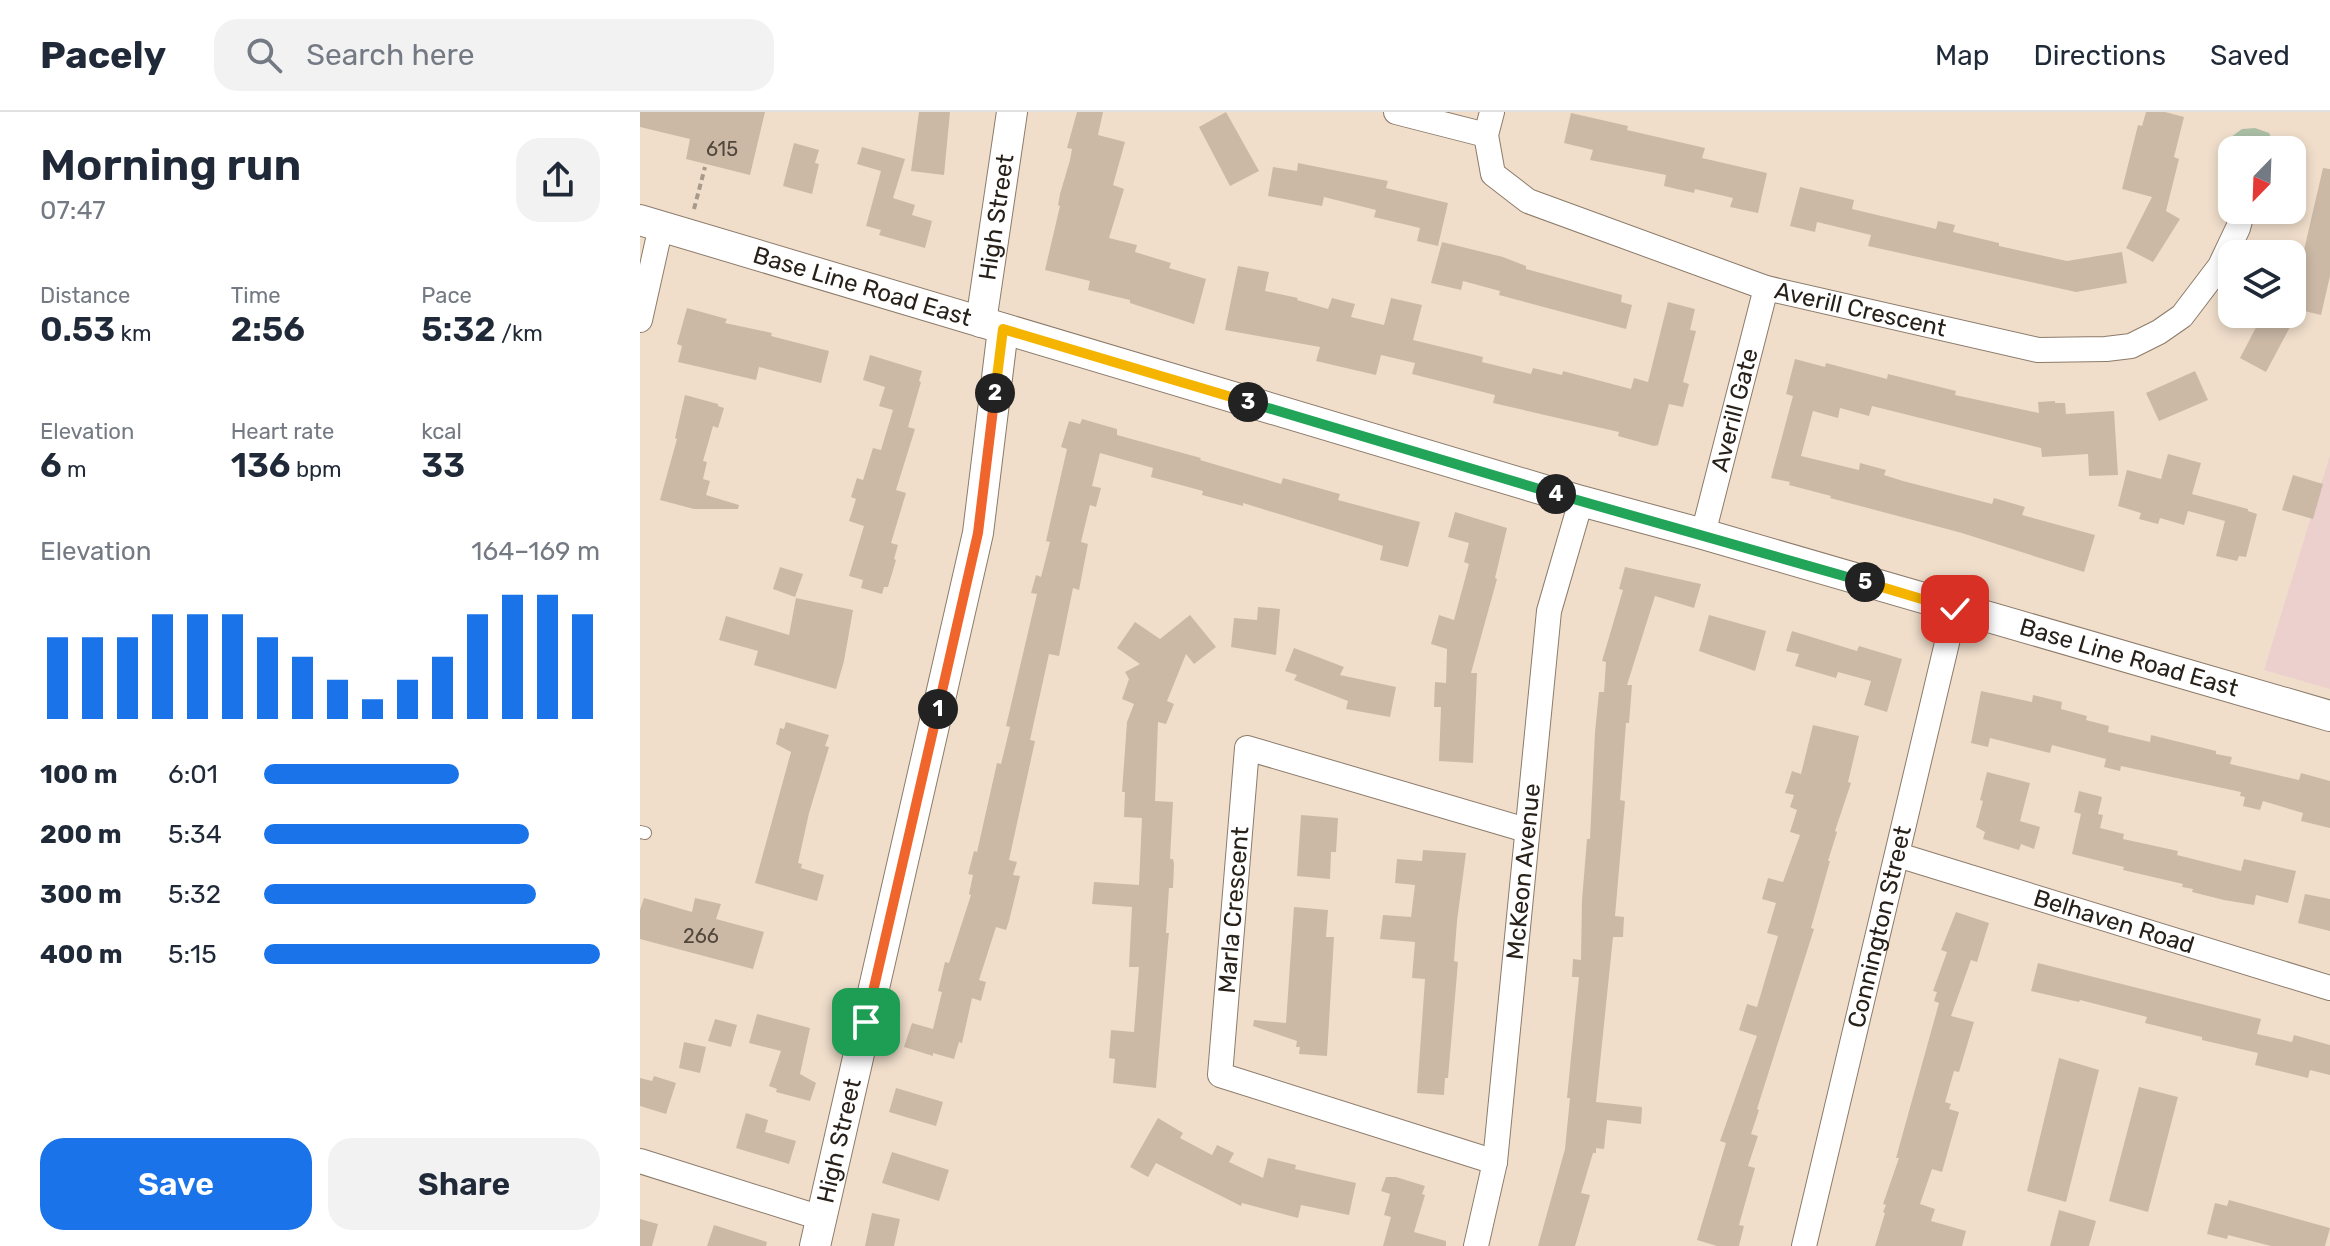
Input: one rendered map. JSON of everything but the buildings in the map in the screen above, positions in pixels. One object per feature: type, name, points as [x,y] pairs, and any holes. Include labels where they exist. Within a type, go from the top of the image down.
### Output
[{"type":"street","name":"High Street","points":[[818,1232],[978,533],[992,325],[1012,112]]},
{"type":"street","points":[[1396,112],[1489,124]]},
{"type":"street","name":"Averill Crescent","points":[[1489,124],[1493,174],[1528,201],[1766,288],[2038,350],[2131,346],[2159,332],[2182,316],[2220,266],[2239,224]]},
{"type":"street","name":"Base Line Road East","points":[[650,223],[1581,501],[2330,716]]},
{"type":"street","points":[[640,320],[650,223]]},
{"type":"street","name":"Averill Gate","points":[[1703,534],[1766,288]]},
{"type":"street","name":"McKeon Avenue","points":[[1476,1246],[1495,1162],[1549,611],[1581,501]]},
{"type":"street","name":"Connington Street","points":[[1804,1246],[1955,609]]},
{"type":"street","name":"Marla Crescent","points":[[1495,1162],[1220,1075],[1247,748],[1526,830]]},
{"type":"street","name":"Belhaven Road","points":[[1898,855],[2330,988]]},
{"type":"street","points":[[640,1161],[818,1232]]},
{"type":"path","points":[[694,209],[705,167]]},
{"type":"shaded area","points":[[2330,455],[2330,689],[2264,670]]},
{"type":"green space","points":[[2255,128],[2270,136],[2232,136],[2242,129]]},
{"type":"route","points":[[866,1022],[978,533],[1003,329],[1955,609]]}]
